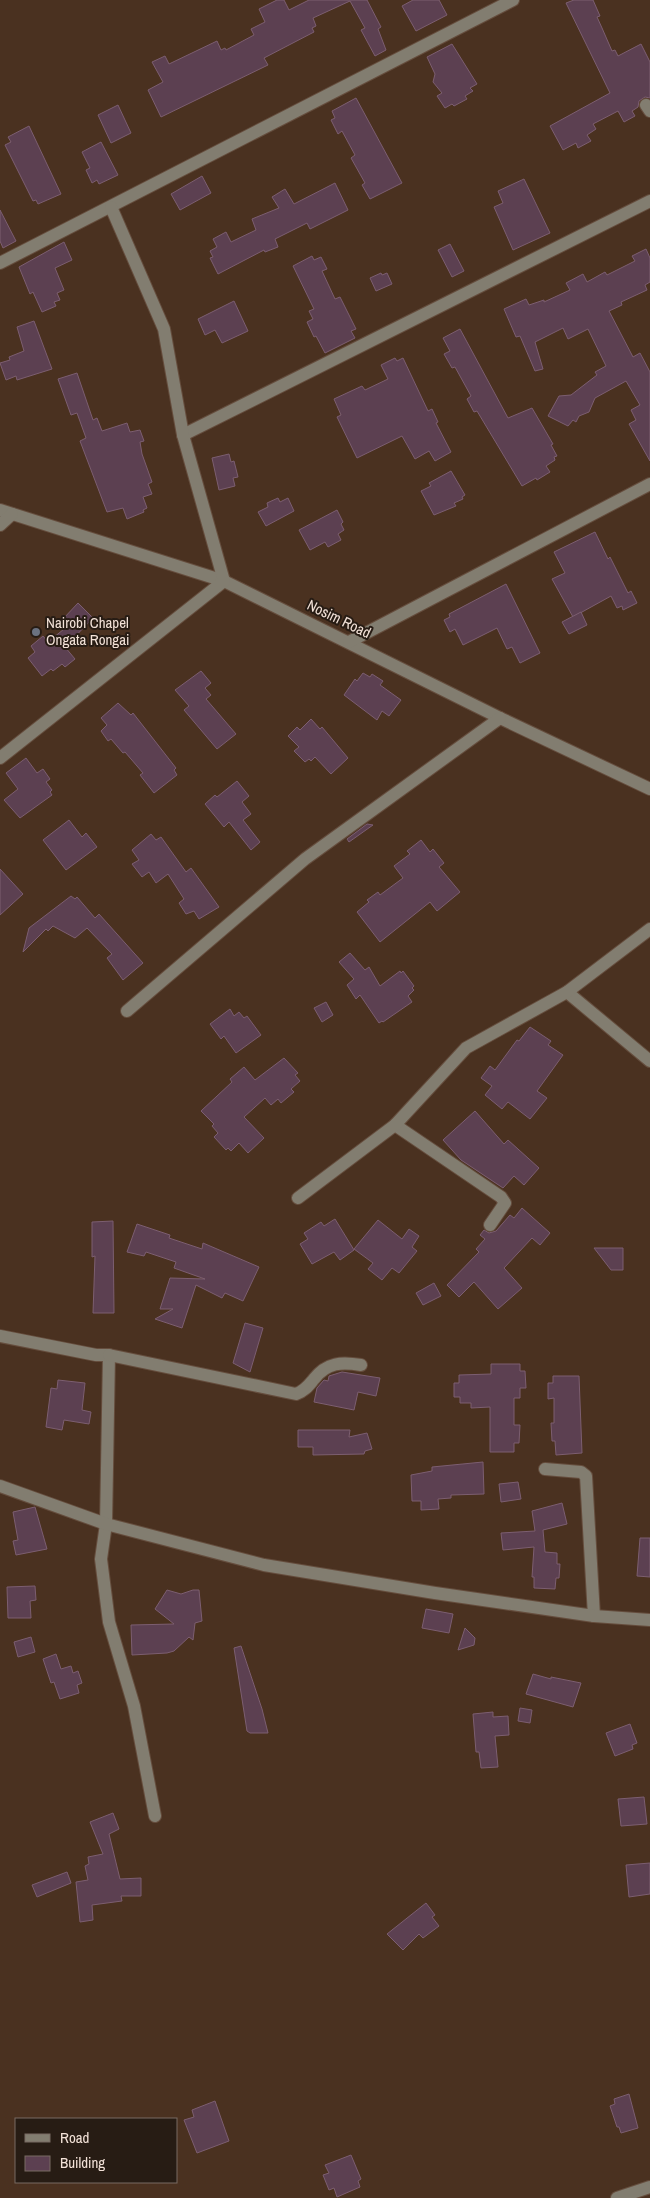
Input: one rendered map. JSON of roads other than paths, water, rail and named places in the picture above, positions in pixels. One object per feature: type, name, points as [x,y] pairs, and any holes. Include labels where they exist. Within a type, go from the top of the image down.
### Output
[{"type":"street","points":[[0,263],[513,0]]},
{"type":"street","points":[[183,435],[650,201]]},
{"type":"street","points":[[0,758],[224,581],[183,435],[164,329],[111,207]]},
{"type":"street","points":[[349,642],[650,484]]},
{"type":"street","points":[[0,525],[6,512]]},
{"type":"street","name":"Nosim Road","points":[[6,512],[224,581],[500,718],[650,789]]},
{"type":"street","points":[[127,1011],[305,859],[500,718]]},
{"type":"street","points":[[298,1198],[395,1124],[466,1048],[567,992],[650,929]]},
{"type":"street","points":[[567,992],[650,1062]]},
{"type":"street","points":[[395,1124],[501,1197],[505,1202],[490,1225]]},
{"type":"street","points":[[0,1336],[96,1355],[109,1355],[296,1394],[303,1391],[317,1375],[334,1363],[361,1365]]},
{"type":"street","points":[[109,1355],[106,1524],[101,1559],[109,1622],[134,1706],[155,1816]]},
{"type":"street","points":[[545,1469],[581,1472],[586,1476],[594,1616]]},
{"type":"street","points":[[0,1486],[106,1524],[264,1565],[435,1593],[594,1616],[650,1620]]},
{"type":"street","points":[[617,2198],[650,2187]]},
{"type":"place","name":"Nairobi Chapel Ongata Rongai","points":[[36,632]]}]
